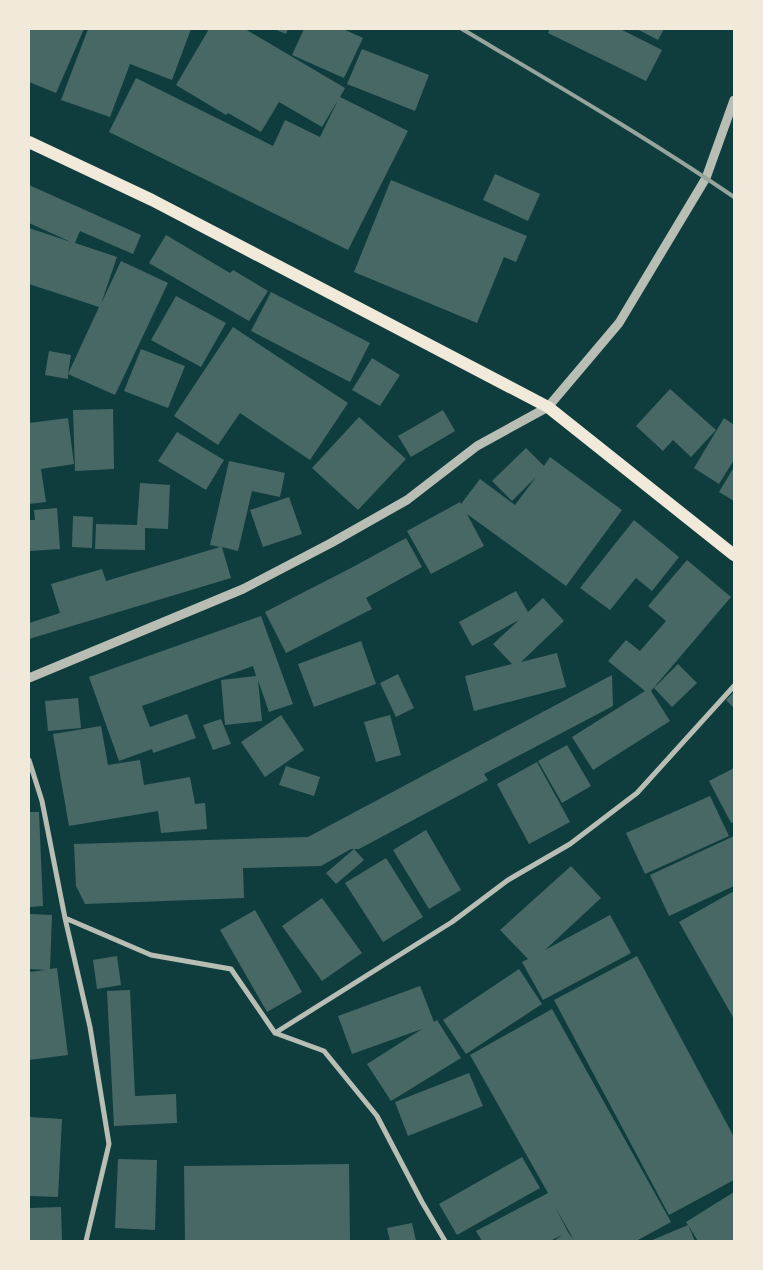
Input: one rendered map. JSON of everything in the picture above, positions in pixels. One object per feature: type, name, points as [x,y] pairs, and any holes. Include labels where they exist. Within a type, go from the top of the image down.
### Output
[{"type":"main road","points":[[29,142],[152,200],[548,408],[734,555]]},
{"type":"street","points":[[29,678],[252,584],[331,543],[407,500],[477,446],[548,408],[619,323],[706,178],[734,100]]},
{"type":"street","points":[[275,1033],[452,922],[508,880],[577,838],[637,793],[734,686]]},
{"type":"street","points":[[29,760],[42,801],[65,918],[90,1027],[109,1144],[86,1241]]},
{"type":"street","points":[[65,918],[151,955],[232,969],[275,1033],[324,1051],[377,1116],[422,1202],[445,1241]]},
{"type":"building","points":[[29,29],[84,29],[56,93],[29,82]]},
{"type":"building","points":[[88,29],[191,29],[172,80],[130,64],[110,117],[61,100]]},
{"type":"building","points":[[209,29],[245,29],[345,88],[340,97],[408,131],[348,250],[109,132],[136,78],[273,146],[285,120],[320,137],[338,100],[322,127],[279,102],[261,132],[228,113],[226,115],[176,85]]},
{"type":"building","points":[[274,29],[288,29],[286,34]]},
{"type":"building","points":[[304,29],[343,29],[363,38],[344,78],[292,55]]},
{"type":"building","points":[[550,29],[620,29],[662,50],[646,81],[548,33]]},
{"type":"building","points":[[637,29],[664,29],[658,40]]},
{"type":"building","points":[[362,49],[429,75],[415,111],[347,84]]},
{"type":"building","points":[[495,174],[540,194],[528,221],[483,200]]},
{"type":"building","points":[[391,180],[527,236],[516,262],[504,257],[477,323],[354,272]]},
{"type":"building","points":[[29,185],[141,235],[133,254],[80,231],[75,243],[117,257],[101,304],[121,261],[168,283],[115,395],[68,374],[99,307],[29,284],[29,228],[71,242],[29,223]]},
{"type":"building","points":[[166,235],[230,273],[233,270],[268,291],[249,321],[149,263]]},
{"type":"building","points":[[271,292],[370,343],[350,382],[251,331]]},
{"type":"building","points":[[176,296],[226,323],[201,367],[151,340]]},
{"type":"building","points":[[233,327],[348,403],[310,460],[240,413],[218,445],[174,416]]},
{"type":"building","points":[[141,349],[185,366],[168,408],[124,391]]},
{"type":"building","points":[[49,351],[71,355],[68,379],[45,375]]},
{"type":"building","points":[[372,358],[400,375],[380,406],[352,390]]},
{"type":"building","points":[[670,389],[716,430],[691,457],[673,440],[663,451],[636,426]]},
{"type":"building","points":[[113,409],[114,469],[75,471],[73,410]]},
{"type":"building","points":[[443,410],[455,431],[411,457],[398,436]]},
{"type":"building","points":[[359,417],[406,459],[358,510],[312,468]]},
{"type":"building","points":[[68,418],[74,464],[41,469],[46,502],[29,504],[29,423]]},
{"type":"building","points":[[724,418],[734,425],[734,460],[719,484],[694,468]]},
{"type":"building","points":[[177,432],[224,460],[206,490],[158,461]]},
{"type":"building","points":[[526,448],[544,466],[550,457],[622,510],[566,586],[467,514],[484,546],[431,574],[407,531],[460,502],[461,504],[480,479],[515,505],[536,477],[512,501],[492,481]]},
{"type":"building","points":[[229,461],[285,473],[280,497],[252,491],[238,551],[222,547],[231,578],[29,639],[29,623],[60,613],[51,584],[102,569],[106,581],[220,547],[210,545]]},
{"type":"building","points":[[734,467],[734,501],[719,492]]},
{"type":"building","points":[[140,483],[170,485],[168,529],[145,528],[145,550],[95,549],[96,524],[137,525]]},
{"type":"building","points":[[289,497],[302,534],[263,547],[250,510]]},
{"type":"building","points":[[57,508],[60,549],[29,551],[29,520],[35,520],[34,510]]},
{"type":"building","points":[[73,516],[93,517],[92,548],[72,547]]},
{"type":"building","points":[[634,520],[679,557],[652,591],[636,578],[610,610],[580,588]]},
{"type":"building","points":[[406,538],[422,567],[366,598],[372,609],[286,653],[265,612]]},
{"type":"building","points":[[687,560],[731,597],[651,691],[670,721],[593,770],[572,737],[645,691],[608,661],[626,640],[640,651],[666,621],[648,606]]},
{"type":"building","points":[[516,591],[528,612],[543,598],[564,621],[521,662],[557,653],[566,687],[474,711],[465,676],[512,664],[493,644],[519,620],[472,646],[459,622]]},
{"type":"building","points":[[261,616],[293,704],[269,712],[258,680],[262,721],[225,725],[221,680],[256,676],[253,666],[142,706],[150,727],[187,714],[196,738],[153,753],[152,749],[119,761],[89,677]]},
{"type":"building","points":[[361,641],[376,684],[314,707],[298,664]]},
{"type":"building","points":[[678,664],[697,683],[672,707],[654,688]]},
{"type":"building","points":[[398,674],[414,708],[396,717],[380,683]]},
{"type":"building","points":[[612,675],[613,706],[484,774],[488,780],[359,849],[351,849],[321,866],[243,868],[244,898],[85,904],[76,886],[74,844],[308,837]]},
{"type":"building","points":[[734,692],[734,708],[726,700]]},
{"type":"building","points":[[78,698],[81,728],[48,731],[45,701]]},
{"type":"building","points":[[281,715],[304,750],[265,777],[241,742]]},
{"type":"building","points":[[390,715],[401,755],[376,762],[364,722]]},
{"type":"building","points":[[221,719],[231,744],[213,750],[203,725]]},
{"type":"building","points":[[101,726],[108,765],[140,760],[144,785],[190,777],[195,804],[205,803],[207,829],[161,833],[158,811],[69,826],[53,734]]},
{"type":"building","points":[[567,745],[591,786],[562,803],[538,761]]},
{"type":"building","points":[[537,762],[570,822],[529,844],[497,784]]},
{"type":"building","points":[[286,766],[320,777],[314,796],[279,785]]},
{"type":"building","points":[[734,768],[734,822],[731,823],[709,781]]},
{"type":"building","points":[[710,796],[729,836],[645,874],[626,833]]},
{"type":"building","points":[[29,812],[39,812],[43,906],[29,907]]},
{"type":"building","points":[[426,830],[461,890],[429,909],[393,850]]},
{"type":"building","points":[[734,836],[734,886],[669,916],[650,875]]},
{"type":"building","points":[[354,849],[364,860],[336,884],[326,873]]},
{"type":"building","points":[[386,858],[423,917],[383,942],[345,883]]},
{"type":"building","points":[[571,866],[601,898],[545,950],[610,915],[631,953],[543,1000],[522,962],[528,959],[500,930]]},
{"type":"building","points":[[734,891],[734,1019],[679,922]]},
{"type":"building","points":[[322,898],[362,953],[322,981],[282,926]]},
{"type":"building","points":[[255,910],[302,992],[267,1012],[220,930]]},
{"type":"building","points":[[29,914],[52,915],[50,969],[57,968],[68,1055],[29,1060],[29,972],[46,970],[29,969]]},
{"type":"building","points":[[117,956],[121,985],[97,989],[93,960]]},
{"type":"building","points":[[637,956],[734,1137],[734,1180],[669,1215],[554,1000]]},
{"type":"building","points":[[519,969],[542,1004],[466,1054],[443,1020]]},
{"type":"building","points":[[420,986],[434,1022],[437,1020],[461,1058],[391,1101],[367,1064],[422,1029],[352,1054],[338,1016]]},
{"type":"building","points":[[130,990],[135,1096],[176,1094],[177,1123],[114,1126],[107,991]]},
{"type":"building","points":[[552,1009],[671,1222],[636,1241],[554,1241],[562,1235],[550,1241],[482,1241],[476,1231],[548,1193],[470,1055]],"holes":[[[554,1205],[574,1240],[568,1232]]]},
{"type":"building","points":[[469,1073],[483,1106],[408,1136],[395,1102]]},
{"type":"building","points":[[29,1117],[62,1119],[58,1197],[29,1196]]},
{"type":"building","points":[[522,1157],[540,1188],[457,1235],[439,1204]]},
{"type":"building","points":[[118,1159],[157,1160],[155,1230],[115,1228]]},
{"type":"building","points":[[349,1164],[350,1241],[185,1241],[184,1166]]},
{"type":"building","points":[[734,1192],[734,1241],[698,1241],[686,1222]]},
{"type":"building","points":[[61,1207],[62,1241],[29,1241],[29,1208]]},
{"type":"building","points":[[412,1223],[416,1241],[390,1241],[387,1228]]},
{"type":"building","points":[[688,1225],[695,1241],[650,1241]]},
{"type":"railway","points":[[462,29],[565,90],[734,197]]}]
